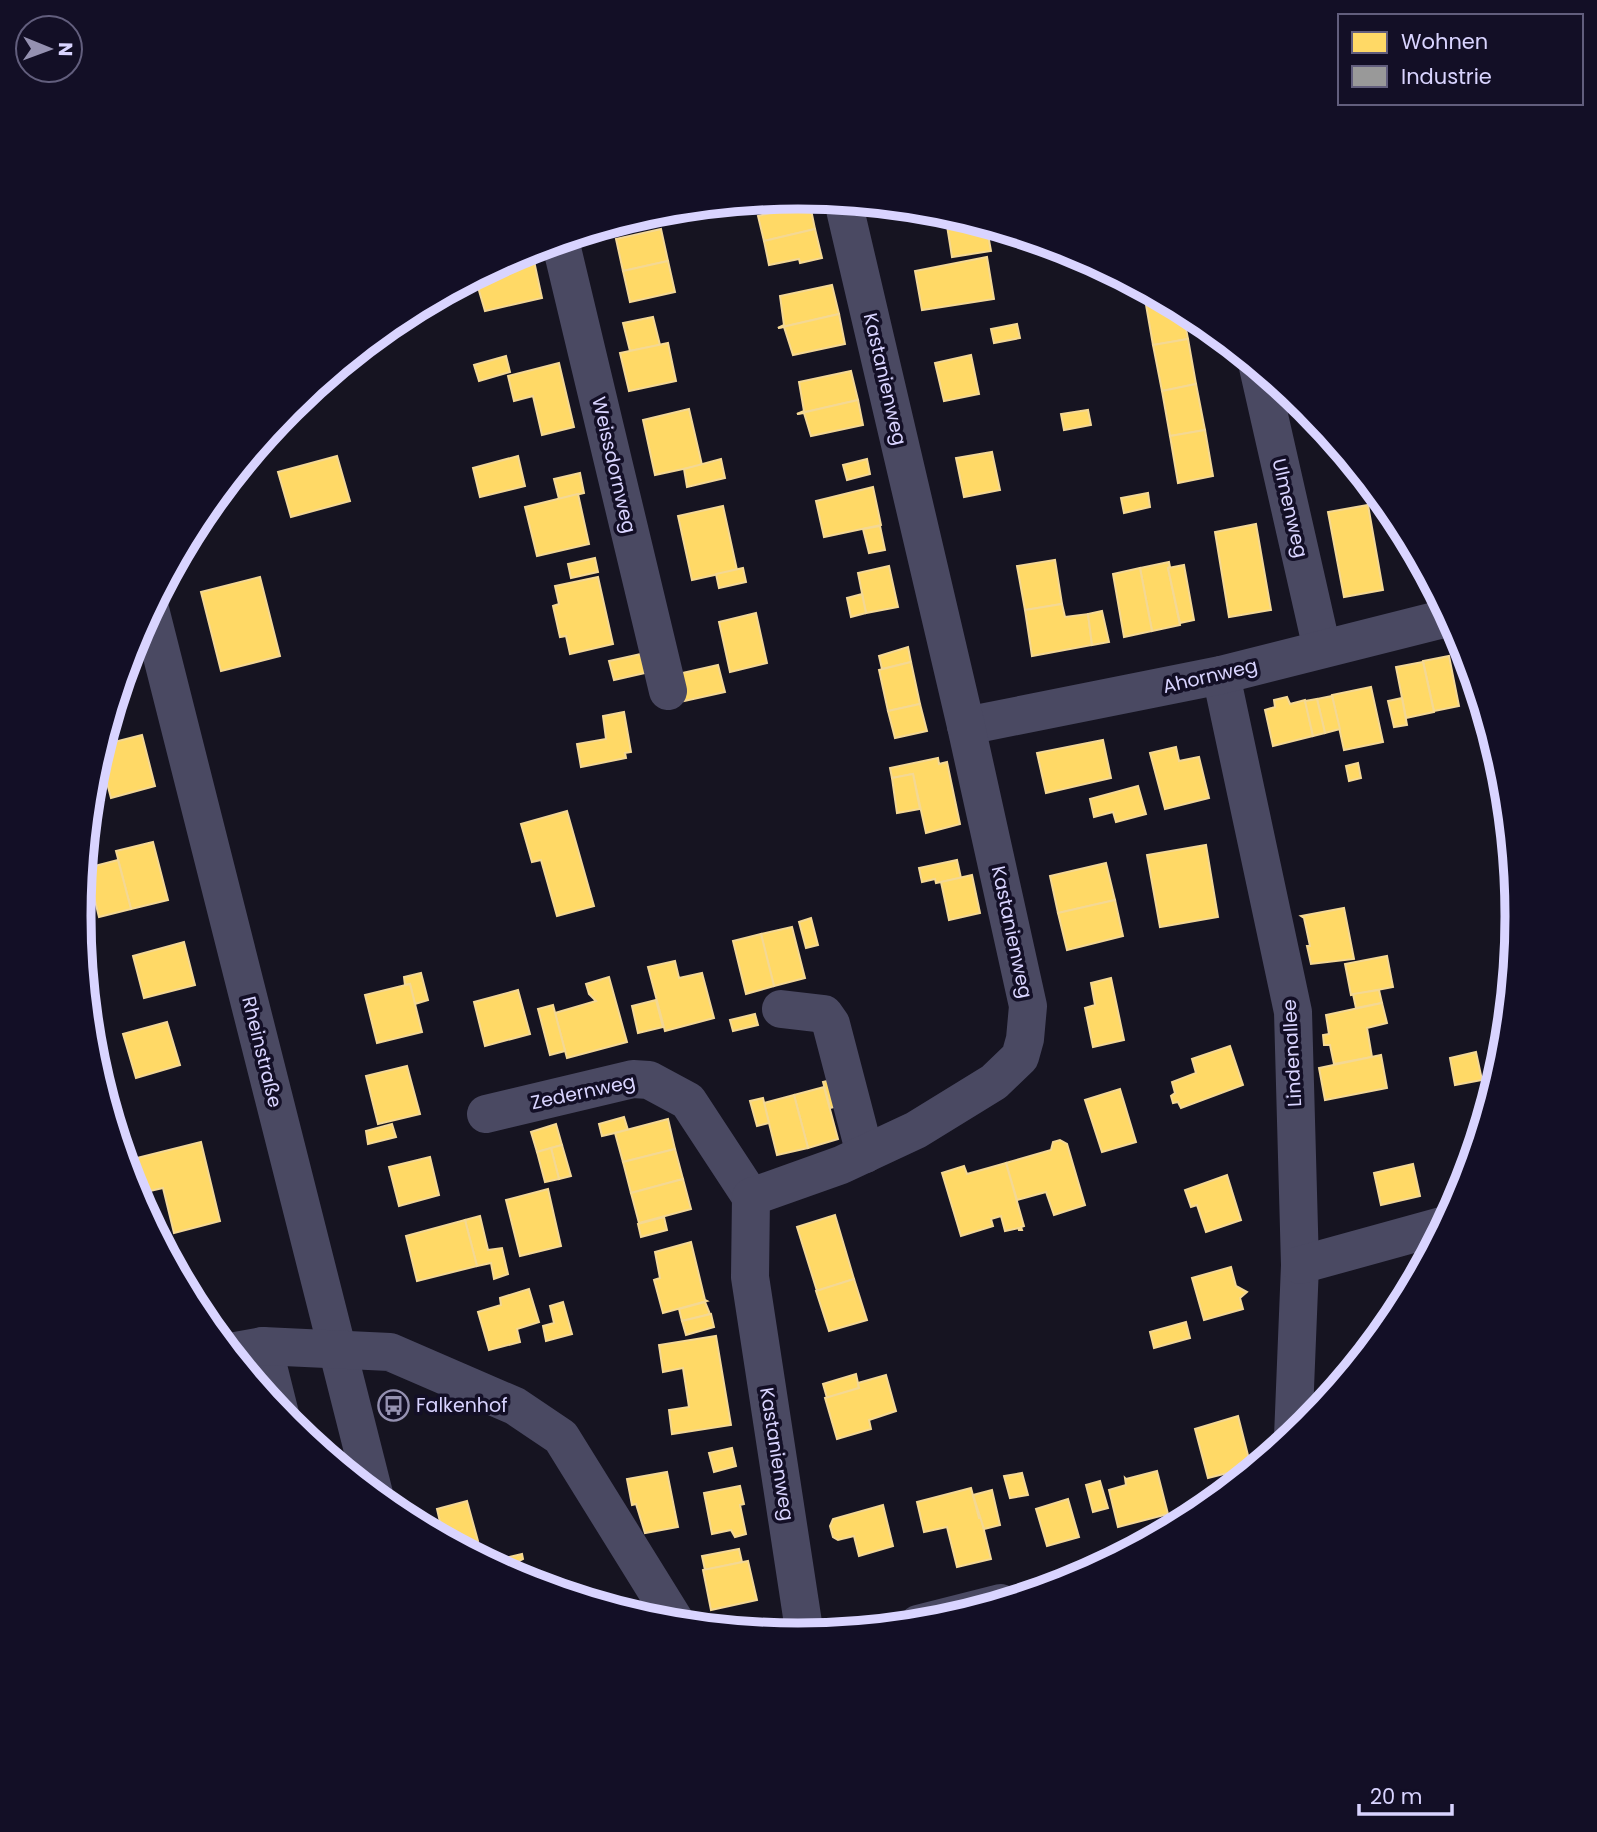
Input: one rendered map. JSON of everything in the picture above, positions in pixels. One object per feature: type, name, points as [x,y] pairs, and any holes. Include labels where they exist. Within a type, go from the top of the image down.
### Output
[{"type":"street","name":"Kastanienweg","points":[[803,1624],[750,1277],[751,1197],[841,1165],[916,1130],[994,1082],[1020,1057],[1025,1039],[1028,1006],[966,726],[845,210]]},
{"type":"street","name":"Weissdornweg","points":[[562,249],[668,691]]},
{"type":"street","name":"Ulmenweg","points":[[1261,381],[1322,649]]},
{"type":"street","name":"Ahornweg","points":[[966,726],[1221,675],[1441,620]]},
{"type":"street","name":"Rheinstraße","points":[[154,625],[370,1478]]},
{"type":"street","name":"Lindenallee","points":[[1221,675],[1293,1012],[1300,1265],[1294,1421]]},
{"type":"street","points":[[781,1009],[824,1014],[831,1024],[865,1154]]},
{"type":"street","name":"Zedernweg","points":[[485,1114],[633,1079],[649,1080],[688,1101],[751,1197]]},
{"type":"street","points":[[1300,1265],[1433,1229]]},
{"type":"street","points":[[257,1371],[246,1349],[390,1352],[515,1406],[561,1437],[669,1611]]},
{"type":"building: Wohnen","points":[[787,209],[811,209],[815,229],[764,241],[758,216]]},
{"type":"building: Wohnen","points":[[947,224],[988,235],[991,251],[952,257]]},
{"type":"building: Wohnen","points":[[661,229],[668,261],[623,271],[616,239]]},
{"type":"building: Wohnen","points":[[815,229],[822,258],[769,265],[764,241]]},
{"type":"building: Wohnen","points":[[987,257],[994,299],[922,310],[915,271]]},
{"type":"building: Wohnen","points":[[534,261],[542,298],[485,311],[478,286]]},
{"type":"building: Wohnen","points":[[668,261],[675,292],[630,302],[623,271]]},
{"type":"building: Wohnen","points":[[832,285],[839,314],[778,328],[784,325],[780,296]]},
{"type":"building: Wohnen","points":[[1145,299],[1185,324],[1188,339],[1153,345]]},
{"type":"building: Wohnen","points":[[839,314],[845,344],[793,355],[784,327],[778,328]]},
{"type":"building: Wohnen","points":[[653,317],[660,345],[630,351],[623,323]]},
{"type":"building: Wohnen","points":[[1017,324],[1020,338],[994,343],[991,329]]},
{"type":"building: Wohnen","points":[[1188,339],[1196,384],[1162,391],[1153,345]]},
{"type":"building: Wohnen","points":[[668,343],[676,381],[629,391],[620,353]]},
{"type":"building: Wohnen","points":[[971,355],[979,394],[944,401],[935,363]]},
{"type":"building: Wohnen","points":[[506,356],[510,372],[479,381],[474,365]]},
{"type":"building: Wohnen","points":[[559,363],[574,427],[542,435],[533,396],[514,401],[508,376]]},
{"type":"building: Wohnen","points":[[851,371],[858,400],[797,414],[804,411],[799,382]]},
{"type":"building: Wohnen","points":[[1196,384],[1205,430],[1170,436],[1162,391]]},
{"type":"building: Wohnen","points":[[858,400],[863,425],[811,436],[804,413],[797,414]]},
{"type":"building: Wohnen","points":[[689,409],[702,465],[655,475],[643,420]]},
{"type":"building: Wohnen","points":[[1088,410],[1091,425],[1064,430],[1061,414]]},
{"type":"building: Wohnen","points":[[1205,430],[1213,476],[1178,483],[1170,436]]},
{"type":"building: Wohnen","points":[[992,452],[1000,490],[964,497],[956,458]]},
{"type":"building: Wohnen","points":[[337,456],[350,501],[291,517],[278,472]]},
{"type":"building: Wohnen","points":[[518,456],[525,486],[480,497],[473,468]]},
{"type":"building: Wohnen","points":[[721,459],[725,478],[687,487],[684,469]]},
{"type":"building: Wohnen","points":[[867,459],[870,474],[847,480],[843,465]]},
{"type":"building: Wohnen","points":[[580,473],[584,493],[559,499],[554,479]]},
{"type":"building: Wohnen","points":[[873,487],[881,525],[824,537],[816,501]]},
{"type":"building: Wohnen","points":[[1148,493],[1150,507],[1124,513],[1121,498]]},
{"type":"building: Wohnen","points":[[578,494],[589,544],[537,556],[525,507]]},
{"type":"building: Wohnen","points":[[1368,505],[1383,590],[1344,597],[1328,512]]},
{"type":"building: Wohnen","points":[[723,506],[737,570],[692,580],[678,516]]},
{"type":"building: Wohnen","points":[[1256,524],[1271,610],[1229,617],[1215,532]]},
{"type":"building: Wohnen","points":[[880,526],[885,550],[869,553],[863,529]]},
{"type":"building: Wohnen","points":[[595,558],[598,572],[571,578],[568,564]]},
{"type":"building: Wohnen","points":[[1055,560],[1062,604],[1025,610],[1017,566]]},
{"type":"building: Wohnen","points":[[1169,562],[1180,625],[1152,631],[1140,568]]},
{"type":"building: Wohnen","points":[[1184,565],[1194,620],[1180,623],[1168,568]]},
{"type":"building: Wohnen","points":[[889,566],[898,607],[866,613],[858,573]]},
{"type":"building: Wohnen","points":[[743,568],[746,582],[719,588],[716,574]]},
{"type":"building: Wohnen","points":[[1140,568],[1152,631],[1124,637],[1113,574]]},
{"type":"building: Wohnen","points":[[260,577],[280,656],[221,671],[201,592]]},
{"type":"building: Wohnen","points":[[598,577],[613,644],[570,654],[566,636],[560,637],[553,606],[559,604],[555,586]]},
{"type":"building: Wohnen","points":[[862,594],[866,613],[851,617],[847,598]]},
{"type":"building: Wohnen","points":[[1062,604],[1065,617],[1088,614],[1092,645],[1032,656],[1025,610]]},
{"type":"building: Wohnen","points":[[1102,611],[1109,642],[1092,645],[1088,614]]},
{"type":"building: Wohnen","points":[[756,613],[767,663],[730,672],[719,622]]},
{"type":"building: Wohnen","points":[[908,647],[911,662],[882,669],[879,656]]},
{"type":"building: Wohnen","points":[[641,654],[645,673],[614,680],[609,661]]},
{"type":"building: Wohnen","points":[[1449,656],[1459,706],[1434,711],[1423,661]]},
{"type":"building: Wohnen","points":[[911,662],[920,704],[888,711],[879,670]]},
{"type":"building: Wohnen","points":[[1423,662],[1434,712],[1406,718],[1396,667]]},
{"type":"building: Wohnen","points":[[718,665],[725,692],[684,701],[678,674]]},
{"type":"building: Wohnen","points":[[1371,687],[1383,742],[1344,750],[1332,695]]},
{"type":"building: Wohnen","points":[[1332,696],[1340,729],[1325,733],[1317,699]]},
{"type":"building: Wohnen","points":[[1287,697],[1290,704],[1305,700],[1313,736],[1273,746],[1265,710],[1275,707],[1274,700]]},
{"type":"building: Wohnen","points":[[1402,698],[1407,725],[1394,727],[1388,701]]},
{"type":"building: Wohnen","points":[[1317,699],[1325,733],[1313,736],[1305,701]]},
{"type":"building: Wohnen","points":[[920,704],[927,731],[895,738],[888,711]]},
{"type":"building: Wohnen","points":[[624,712],[631,752],[625,753],[626,758],[581,767],[577,744],[606,739],[603,716]]},
{"type":"building: Wohnen","points":[[142,735],[155,786],[111,798],[105,777],[113,742]]},
{"type":"building: Wohnen","points":[[1103,740],[1111,778],[1046,793],[1037,753]]},
{"type":"building: Wohnen","points":[[1176,747],[1179,761],[1199,757],[1209,798],[1165,809],[1150,753]]},
{"type":"building: Wohnen","points":[[938,758],[939,764],[947,762],[960,824],[926,833],[913,774],[892,778],[890,768]]},
{"type":"building: Wohnen","points":[[1358,763],[1361,778],[1349,781],[1346,766]]},
{"type":"building: Wohnen","points":[[913,774],[920,809],[897,813],[892,778]]},
{"type":"building: Wohnen","points":[[1138,786],[1146,814],[1116,822],[1113,812],[1094,817],[1090,799]]},
{"type":"building: Wohnen","points":[[567,811],[594,906],[557,916],[541,860],[532,862],[521,824]]},
{"type":"building: Wohnen","points":[[153,842],[168,900],[131,909],[116,851]]},
{"type":"building: Wohnen","points":[[1206,845],[1218,917],[1160,927],[1147,855]]},
{"type":"building: Wohnen","points":[[118,860],[131,909],[99,917],[92,889],[93,866]]},
{"type":"building: Wohnen","points":[[957,860],[961,878],[936,883],[935,879],[922,882],[919,868]]},
{"type":"building: Wohnen","points":[[1106,863],[1115,900],[1058,913],[1050,876]]},
{"type":"building: Wohnen","points":[[972,875],[980,913],[949,920],[941,882]]},
{"type":"building: Wohnen","points":[[1115,900],[1123,936],[1067,950],[1058,913]]},
{"type":"building: Wohnen","points":[[1344,908],[1354,959],[1311,964],[1307,946],[1310,946],[1304,918],[1301,916]]},
{"type":"building: Wohnen","points":[[811,918],[818,945],[806,948],[799,922]]},
{"type":"building: Wohnen","points":[[792,927],[805,978],[774,986],[761,934]]},
{"type":"building: Wohnen","points":[[761,934],[774,986],[746,994],[733,941]]},
{"type":"building: Wohnen","points":[[184,942],[195,985],[144,998],[133,956]]},
{"type":"building: Wohnen","points":[[1387,956],[1393,987],[1351,995],[1345,964]]},
{"type":"building: Wohnen","points":[[675,961],[679,978],[702,973],[714,1018],[665,1031],[648,967]]},
{"type":"building: Wohnen","points":[[421,973],[428,1000],[415,1004],[410,984],[405,985],[404,977]]},
{"type":"building: Wohnen","points":[[609,977],[627,1042],[567,1058],[555,1013],[596,1001],[589,994],[586,984]]},
{"type":"building: Wohnen","points":[[1111,978],[1124,1040],[1093,1047],[1085,1008],[1095,1005],[1091,983]]},
{"type":"building: Wohnen","points":[[410,984],[422,1032],[377,1043],[365,995]]},
{"type":"building: Wohnen","points":[[518,990],[530,1034],[485,1046],[474,1002]]},
{"type":"building: Wohnen","points":[[1379,990],[1382,1003],[1356,1008],[1353,994]]},
{"type":"building: Wohnen","points":[[656,1000],[663,1027],[638,1033],[632,1006]]},
{"type":"building: Wohnen","points":[[1382,1003],[1387,1023],[1367,1028],[1372,1057],[1334,1064],[1330,1045],[1324,1045],[1323,1035],[1329,1034],[1326,1015]]},
{"type":"building: Wohnen","points":[[553,1005],[565,1051],[550,1055],[538,1009]]},
{"type":"building: Wohnen","points":[[755,1014],[758,1025],[733,1031],[730,1020]]},
{"type":"building: Wohnen","points":[[167,1022],[180,1065],[136,1078],[123,1034]]},
{"type":"building: Wohnen","points":[[1230,1046],[1243,1085],[1181,1108],[1178,1102],[1173,1103],[1171,1096],[1175,1093],[1172,1082],[1196,1073],[1192,1059]]},
{"type":"building: Wohnen","points":[[1476,1052],[1482,1080],[1455,1085],[1450,1058]]},
{"type":"building: Wohnen","points":[[1381,1055],[1387,1088],[1325,1100],[1319,1068]]},
{"type":"building: Wohnen","points":[[407,1066],[420,1114],[378,1124],[366,1076]]},
{"type":"building: Wohnen","points":[[836,1079],[842,1105],[830,1108],[823,1082]]},
{"type":"building: Wohnen","points":[[824,1087],[838,1139],[808,1148],[794,1095]]},
{"type":"building: Wohnen","points":[[1120,1089],[1136,1142],[1102,1152],[1085,1100]]},
{"type":"building: Wohnen","points":[[794,1095],[808,1148],[777,1155],[764,1103]]},
{"type":"building: Wohnen","points":[[763,1098],[769,1123],[757,1126],[750,1101]]},
{"type":"building: Wohnen","points":[[624,1117],[628,1130],[602,1136],[599,1124]]},
{"type":"building: Wohnen","points":[[668,1119],[675,1149],[623,1162],[615,1133]]},
{"type":"building: Wohnen","points":[[392,1124],[396,1137],[368,1144],[366,1131]]},
{"type":"building: Wohnen","points":[[556,1124],[562,1145],[537,1152],[531,1132]]},
{"type":"building: Wohnen","points":[[1060,1140],[1067,1144],[1085,1205],[1054,1215],[1046,1192],[1017,1200],[1006,1163],[1051,1150],[1053,1142]]},
{"type":"building: Wohnen","points":[[201,1142],[220,1221],[174,1233],[163,1188],[147,1192],[135,1159]]},
{"type":"building: Wohnen","points":[[562,1145],[571,1176],[559,1179],[551,1148]]},
{"type":"building: Wohnen","points":[[551,1148],[559,1179],[545,1182],[537,1152]]},
{"type":"building: Wohnen","points":[[675,1149],[683,1179],[631,1193],[623,1162]]},
{"type":"building: Wohnen","points":[[430,1157],[439,1195],[399,1206],[389,1167]]},
{"type":"building: Wohnen","points":[[1006,1163],[1024,1226],[1021,1227],[1022,1230],[1019,1228],[1005,1231],[1001,1216],[991,1219],[993,1226],[961,1236],[942,1173],[964,1166],[967,1174]]},
{"type":"building: Wohnen","points":[[1413,1164],[1420,1196],[1381,1205],[1374,1173]]},
{"type":"building: Wohnen","points":[[1227,1175],[1241,1220],[1206,1232],[1197,1205],[1191,1207],[1185,1190]]},
{"type":"building: Wohnen","points":[[683,1179],[691,1209],[639,1223],[631,1193]]},
{"type":"building: Wohnen","points":[[548,1189],[561,1246],[520,1256],[506,1200]]},
{"type":"building: Wohnen","points":[[835,1215],[854,1279],[817,1291],[797,1227]]},
{"type":"building: Wohnen","points":[[480,1216],[488,1250],[502,1248],[508,1274],[494,1279],[491,1263],[477,1266],[465,1220]]},
{"type":"building: Wohnen","points":[[664,1217],[667,1230],[641,1237],[638,1224]]},
{"type":"building: Wohnen","points":[[465,1220],[477,1266],[417,1281],[406,1236]]},
{"type":"building: Wohnen","points":[[691,1242],[707,1301],[663,1313],[654,1280],[660,1278],[655,1252]]},
{"type":"building: Wohnen","points":[[1231,1267],[1236,1286],[1247,1292],[1240,1298],[1243,1309],[1204,1320],[1192,1278]]},
{"type":"building: Wohnen","points":[[854,1279],[867,1320],[829,1331],[816,1291]]},
{"type":"building: Wohnen","points":[[529,1289],[539,1322],[517,1329],[520,1342],[489,1350],[478,1312],[501,1305],[500,1298]]},
{"type":"building: Wohnen","points":[[563,1302],[572,1334],[546,1341],[543,1326],[554,1323],[550,1306]]},
{"type":"building: Wohnen","points":[[705,1302],[710,1314],[682,1321],[679,1309]]},
{"type":"building: Wohnen","points":[[711,1314],[714,1327],[686,1335],[682,1321]]},
{"type":"building: Wohnen","points":[[1186,1322],[1190,1338],[1154,1348],[1150,1332]]},
{"type":"building: Wohnen","points":[[716,1336],[731,1425],[672,1434],[669,1410],[689,1407],[683,1368],[663,1372],[659,1345]]},
{"type":"building: Wohnen","points":[[856,1374],[859,1388],[827,1398],[823,1384]]},
{"type":"building: Wohnen","points":[[886,1375],[896,1411],[869,1420],[871,1429],[837,1439],[825,1398],[859,1388],[858,1383]]},
{"type":"building: Wohnen","points":[[1238,1416],[1249,1461],[1237,1471],[1208,1478],[1195,1429]]},
{"type":"building: Wohnen","points":[[732,1448],[736,1466],[714,1472],[709,1453]]},
{"type":"building: Wohnen","points":[[1157,1471],[1168,1514],[1118,1527],[1109,1490],[1126,1485],[1125,1478]]},
{"type":"building: Wohnen","points":[[667,1472],[678,1527],[645,1533],[636,1504],[632,1505],[627,1479]]},
{"type":"building: Wohnen","points":[[1022,1473],[1028,1495],[1010,1498],[1004,1476]]},
{"type":"building: Wohnen","points":[[1100,1481],[1108,1508],[1093,1512],[1086,1485]]},
{"type":"building: Wohnen","points":[[740,1486],[744,1504],[740,1505],[746,1534],[735,1537],[731,1530],[712,1534],[704,1493]]},
{"type":"building: Wohnen","points":[[971,1488],[991,1559],[957,1567],[947,1527],[924,1532],[917,1502]]},
{"type":"building: Wohnen","points":[[992,1490],[1000,1525],[984,1529],[973,1495]]},
{"type":"building: Wohnen","points":[[1068,1499],[1079,1537],[1047,1546],[1036,1509]]},
{"type":"building: Wohnen","points":[[467,1501],[478,1541],[471,1543],[441,1527],[437,1509]]},
{"type":"building: Wohnen","points":[[883,1505],[893,1546],[859,1556],[854,1536],[838,1540],[833,1537],[830,1526],[833,1519]]},
{"type":"building: Wohnen","points":[[739,1549],[742,1562],[705,1570],[702,1556]]},
{"type":"building: Wohnen","points":[[522,1554],[523,1559],[517,1562],[518,1565],[502,1558]]},
{"type":"building: Wohnen","points":[[748,1561],[757,1600],[711,1610],[703,1570]]},
{"type":"place","name":"Falkenhof","points":[[393,1405]]}]
